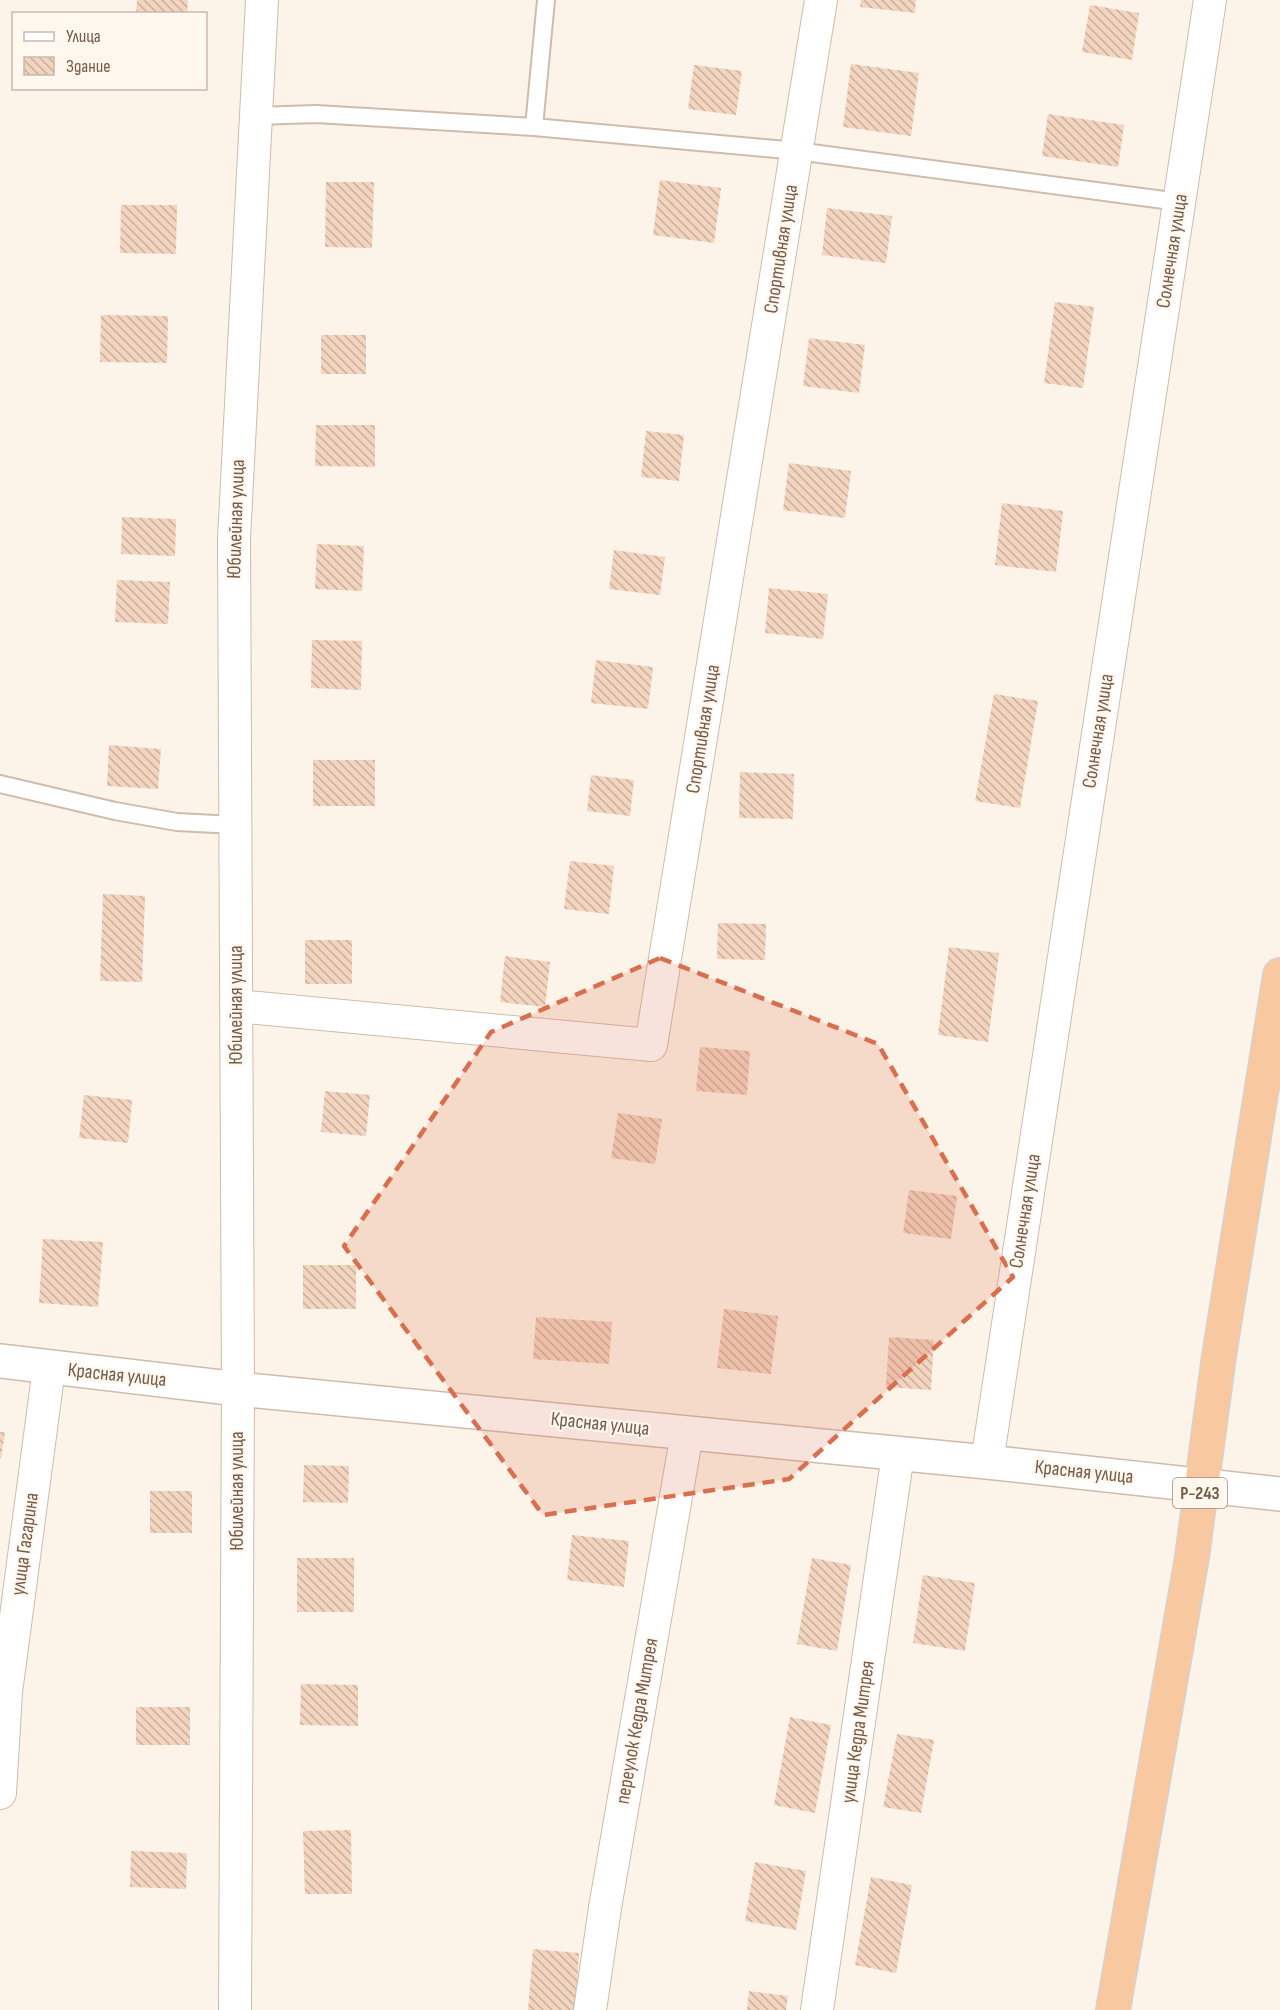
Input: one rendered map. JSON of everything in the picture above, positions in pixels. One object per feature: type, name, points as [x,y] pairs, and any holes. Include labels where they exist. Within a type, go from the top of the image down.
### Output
[{"type":"highway","name":"Р-243","points":[[1113,2010],[1192,1557],[1201,1485],[1280,975]]},
{"type":"street","name":"Юбилейная улица","points":[[235,2010],[238,1389],[234,539],[262,0]]},
{"type":"street","name":"Спортивная улица","points":[[236,1006],[651,1046],[821,0]]},
{"type":"street","name":"Солнечная улица","points":[[987,1462],[1210,0]]},
{"type":"street","name":"Красная улица","points":[[0,1361],[238,1389],[987,1462],[1280,1494]]},
{"type":"street","name":"улица Гагарина","points":[[0,1793],[6,1692],[49,1368]]},
{"type":"street","name":"переулок Кедра Митрея","points":[[590,2010],[604,1908],[687,1433]]},
{"type":"street","name":"улица Кедра Митрея","points":[[817,2010],[898,1454]]},
{"type":"lane","points":[[534,127],[546,0]]},
{"type":"lane","points":[[256,116],[316,114],[534,127],[797,151],[1179,202]]},
{"type":"lane","points":[[0,784],[115,811],[177,822],[235,825]]},
{"type":"highlighted area","points":[[660,958],[878,1044],[1013,1277],[789,1479],[543,1515],[344,1246],[491,1032]]},
{"type":"building","points":[[137,0],[188,0],[187,12],[136,12]]},
{"type":"building","points":[[861,0],[916,0],[915,13],[860,7]]},
{"type":"building","points":[[1090,5],[1139,13],[1132,60],[1082,52]]},
{"type":"building","points":[[851,64],[919,73],[911,136],[843,127]]},
{"type":"building","points":[[694,65],[742,71],[736,115],[688,109]]},
{"type":"building","points":[[1048,114],[1124,125],[1118,167],[1042,156]]},
{"type":"building","points":[[660,180],[721,188],[714,243],[653,235]]},
{"type":"building","points":[[326,182],[374,182],[372,248],[325,247]]},
{"type":"building","points":[[121,205],[177,205],[176,254],[120,253]]},
{"type":"building","points":[[827,208],[892,216],[886,263],[822,255]]},
{"type":"building","points":[[1055,302],[1094,307],[1083,388],[1044,383]]},
{"type":"building","points":[[101,315],[168,316],[167,363],[100,362]]},
{"type":"building","points":[[321,335],[366,335],[366,374],[321,374]]},
{"type":"building","points":[[809,338],[865,345],[859,393],[803,386]]},
{"type":"building","points":[[316,425],[375,425],[375,467],[315,466]]},
{"type":"building","points":[[646,431],[684,435],[679,481],[641,477]]},
{"type":"building","points":[[789,463],[851,471],[845,518],[783,510]]},
{"type":"building","points":[[1002,503],[1063,511],[1056,572],[995,565]]},
{"type":"building","points":[[122,517],[176,519],[175,556],[121,554]]},
{"type":"building","points":[[317,544],[364,546],[362,591],[315,589]]},
{"type":"building","points":[[614,550],[665,557],[660,595],[609,589]]},
{"type":"building","points":[[117,580],[170,582],[168,624],[115,622]]},
{"type":"building","points":[[769,588],[828,594],[823,639],[765,633]]},
{"type":"building","points":[[312,640],[362,641],[361,690],[311,688]]},
{"type":"building","points":[[596,660],[653,667],[648,709],[591,703]]},
{"type":"building","points":[[994,694],[1038,701],[1020,808],[975,801]]},
{"type":"building","points":[[109,745],[161,749],[158,789],[107,786]]},
{"type":"building","points":[[313,760],[375,760],[375,806],[313,806]]},
{"type":"building","points":[[740,772],[794,774],[793,819],[739,818]]},
{"type":"building","points":[[591,775],[634,780],[630,816],[587,811]]},
{"type":"building","points":[[570,861],[614,866],[609,914],[564,909]]},
{"type":"building","points":[[103,894],[145,896],[142,982],[100,981]]},
{"type":"building","points":[[718,923],[766,924],[765,960],[717,959]]},
{"type":"building","points":[[305,940],[352,940],[352,984],[305,984]]},
{"type":"building","points":[[949,947],[999,953],[988,1042],[938,1035]]},
{"type":"building","points":[[505,956],[550,962],[545,1007],[500,1002]]},
{"type":"building","points":[[700,1047],[750,1051],[747,1095],[696,1091]]},
{"type":"building","points":[[325,1091],[370,1095],[366,1136],[321,1132]]},
{"type":"building","points":[[84,1095],[132,1100],[128,1143],[79,1138]]},
{"type":"building","points":[[618,1113],[662,1119],[655,1164],[611,1158]]},
{"type":"building","points":[[909,1190],[957,1196],[951,1239],[903,1233]]},
{"type":"building","points":[[43,1239],[103,1242],[98,1307],[39,1303]]},
{"type":"building","points":[[303,1265],[356,1265],[356,1309],[303,1309]]},
{"type":"building","points":[[724,1309],[778,1316],[771,1374],[717,1368]]},
{"type":"building","points":[[536,1317],[612,1322],[609,1364],[533,1359]]},
{"type":"building","points":[[889,1337],[934,1340],[931,1390],[886,1387]]},
{"type":"building","points":[[0,1432],[5,1432],[1,1458],[0,1458]]},
{"type":"building","points":[[304,1465],[349,1466],[348,1503],[303,1502]]},
{"type":"building","points":[[150,1491],[192,1491],[192,1533],[150,1533]]},
{"type":"building","points":[[572,1535],[629,1541],[624,1587],[567,1580]]},
{"type":"building","points":[[297,1558],[354,1558],[354,1612],[297,1612]]},
{"type":"building","points":[[812,1558],[851,1565],[837,1651],[797,1644]]},
{"type":"building","points":[[923,1575],[975,1583],[965,1651],[913,1643]]},
{"type":"building","points":[[301,1684],[358,1685],[358,1726],[300,1725]]},
{"type":"building","points":[[136,1707],[190,1707],[190,1745],[136,1745]]},
{"type":"building","points":[[790,1717],[831,1725],[815,1813],[774,1805]]},
{"type":"building","points":[[897,1734],[934,1740],[921,1813],[883,1807]]},
{"type":"building","points":[[351,1830],[352,1894],[305,1894],[303,1831]]},
{"type":"building","points":[[131,1851],[187,1853],[186,1889],[130,1887]]},
{"type":"building","points":[[755,1862],[806,1871],[796,1930],[745,1921]]},
{"type":"building","points":[[871,1877],[912,1885],[896,1973],[855,1965]]},
{"type":"building","points":[[533,1949],[579,1953],[575,2010],[528,2010]]},
{"type":"building","points":[[749,1991],[788,1996],[786,2010],[747,2010]]}]
